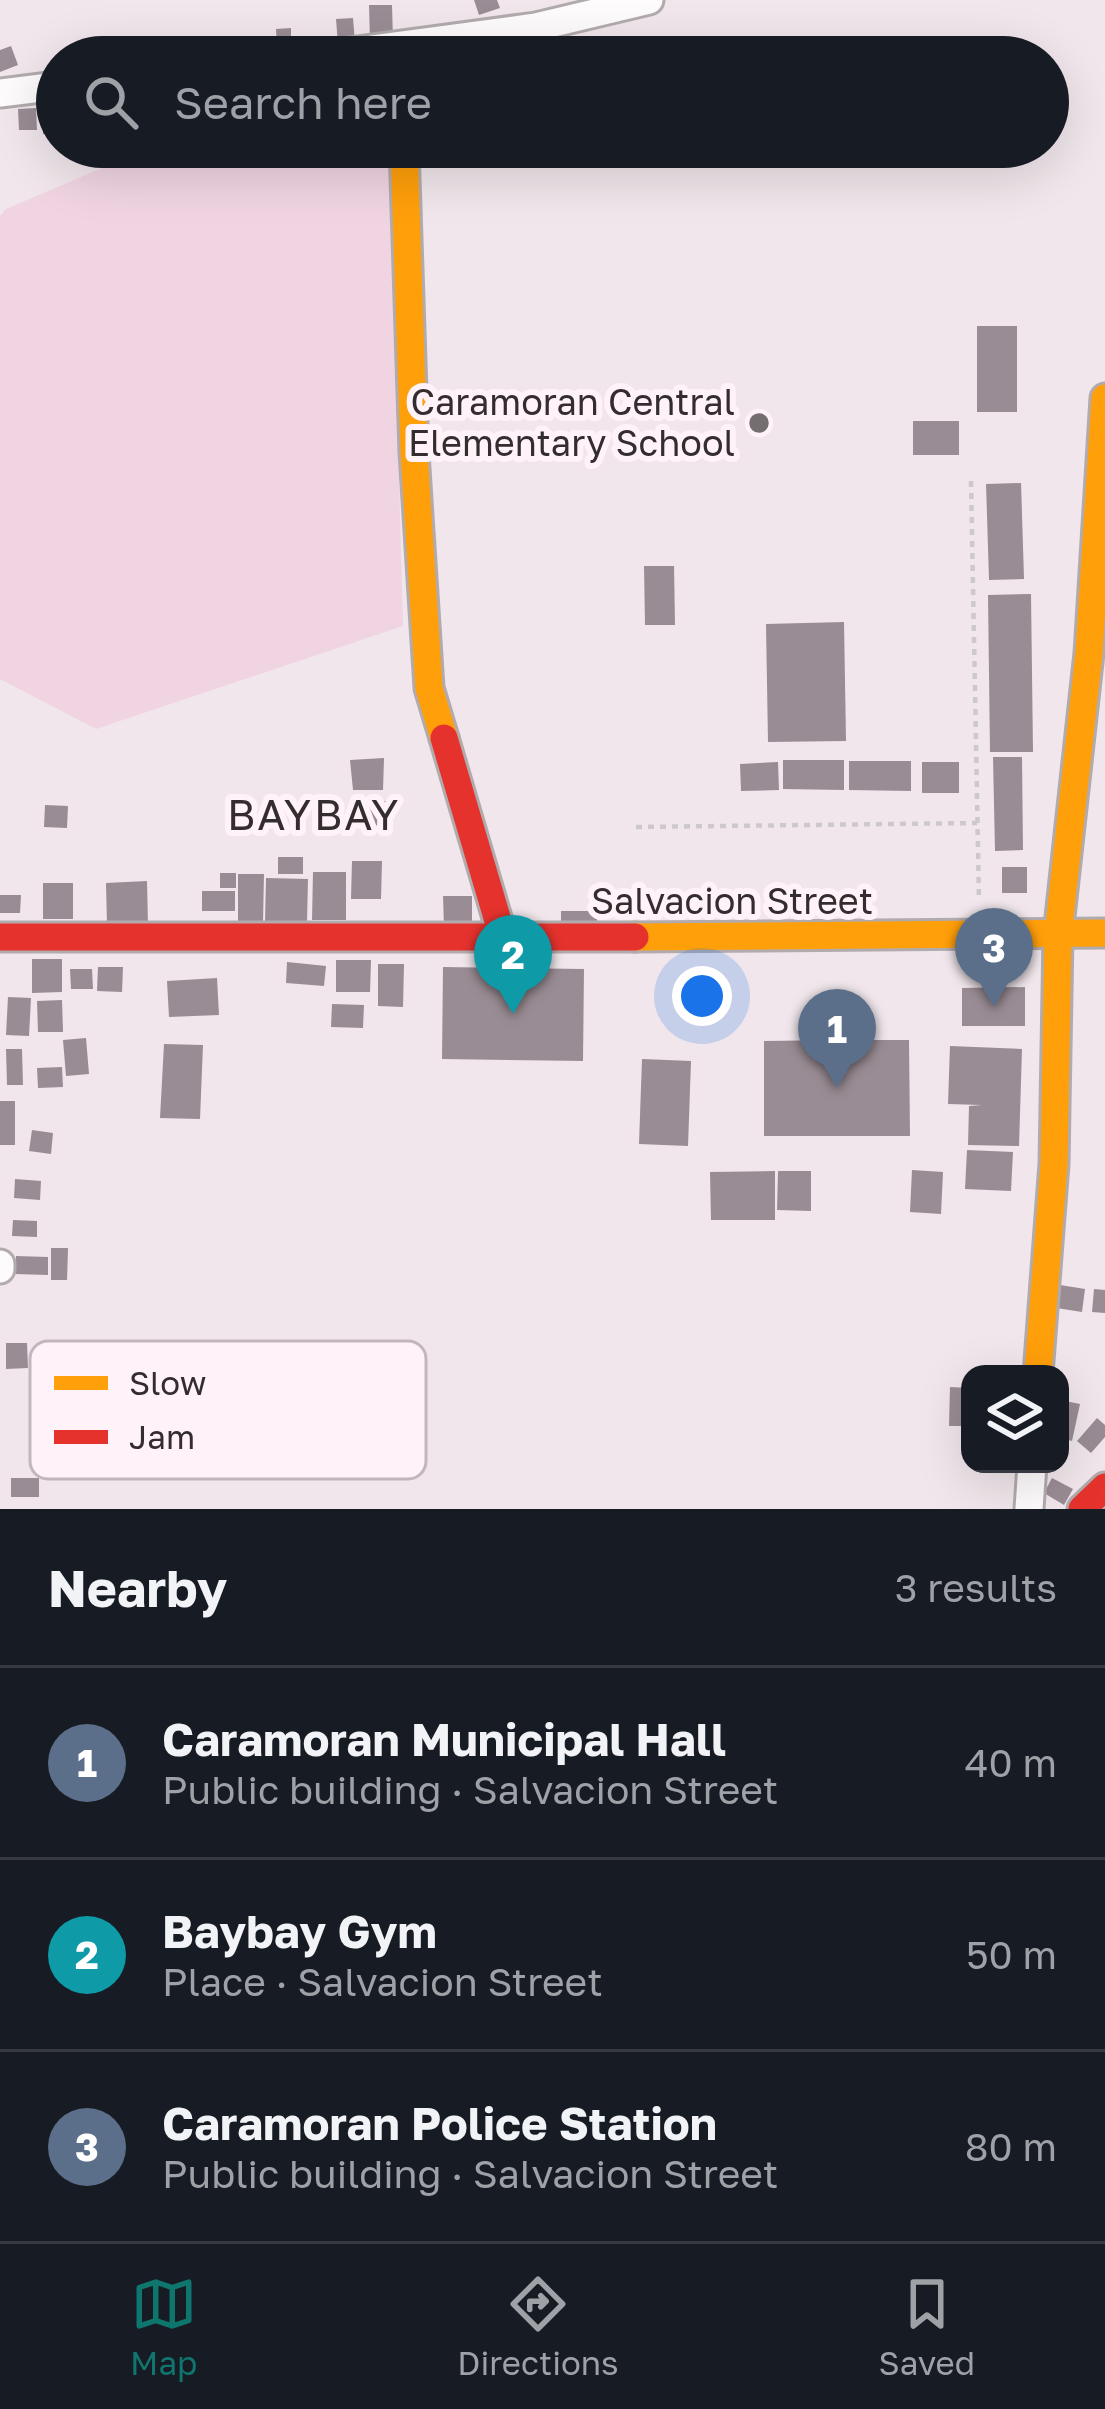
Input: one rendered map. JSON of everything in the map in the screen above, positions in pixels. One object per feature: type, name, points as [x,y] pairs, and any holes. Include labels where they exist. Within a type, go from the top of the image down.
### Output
[{"type":"street","points":[[457,36],[533,14],[636,1]]},
{"type":"street","points":[[0,93],[36,89]]},
{"type":"street","points":[[405,168],[414,453],[429,688],[503,938]]},
{"type":"street","points":[[1039,1365],[1054,1164],[1058,935],[1089,653],[1105,398]]},
{"type":"street","name":"Salvacion Street","points":[[0,937],[1105,933]]},
{"type":"street","points":[[1029,1509],[1031,1473]]},
{"type":"street","points":[[1082,1509],[1105,1486]]},
{"type":"path","points":[[970,481],[980,935]]},
{"type":"path","points":[[636,827],[977,824]]},
{"type":"shaded area","points":[[102,168],[391,168],[403,626],[96,729],[0,679],[0,216],[6,209]]},
{"type":"building","points":[[474,0],[497,0],[500,8],[479,15]]},
{"type":"building","points":[[369,5],[392,5],[393,36],[370,36]]},
{"type":"building","points":[[353,18],[354,36],[337,36],[336,19]]},
{"type":"building","points":[[291,28],[291,36],[276,36],[276,29]]},
{"type":"building","points":[[11,46],[18,65],[0,72],[0,50]]},
{"type":"building","points":[[36,108],[36,130],[19,130],[18,109]]},
{"type":"building","points":[[977,326],[1017,326],[1017,412],[977,412]]},
{"type":"building","points":[[913,421],[959,421],[959,455],[913,455]]},
{"type":"building","points":[[1021,483],[1024,579],[989,580],[986,484]]},
{"type":"building","points":[[644,566],[674,566],[675,625],[645,625]]},
{"type":"building","points":[[1031,594],[1033,752],[990,752],[988,595]]},
{"type":"building","points":[[844,622],[846,741],[768,742],[766,624]]},
{"type":"building","points":[[993,757],[1022,757],[1023,850],[995,851]]},
{"type":"building","points":[[384,758],[383,790],[353,790],[350,760]]},
{"type":"building","points":[[783,760],[844,760],[844,790],[783,789]]},
{"type":"building","points":[[849,761],[911,761],[911,791],[849,790]]},
{"type":"building","points":[[778,762],[779,790],[741,791],[740,764]]},
{"type":"building","points":[[922,762],[959,762],[959,793],[922,793]]},
{"type":"building","points":[[389,801],[390,825],[359,826],[359,802]]},
{"type":"building","points":[[45,805],[68,806],[67,828],[44,827]]},
{"type":"building","points":[[278,857],[303,857],[303,874],[278,874]]},
{"type":"building","points":[[352,861],[382,861],[381,899],[351,899]]},
{"type":"building","points":[[1002,867],[1027,867],[1027,893],[1002,893]]},
{"type":"building","points":[[313,872],[346,872],[346,920],[312,920]]},
{"type":"building","points":[[220,873],[236,873],[236,888],[220,888]]},
{"type":"building","points":[[238,874],[264,874],[263,923],[238,922]]},
{"type":"building","points":[[266,878],[308,879],[307,923],[265,922]]},
{"type":"building","points":[[147,881],[148,925],[107,926],[106,883]]},
{"type":"building","points":[[43,883],[73,883],[73,919],[43,919]]},
{"type":"building","points":[[202,891],[235,891],[235,911],[202,911]]},
{"type":"building","points":[[0,895],[21,895],[20,913],[0,913]]},
{"type":"building","points":[[443,896],[472,896],[472,926],[444,927]]},
{"type":"building","points":[[561,911],[597,911],[597,924],[561,924]]},
{"type":"building","points":[[32,959],[62,959],[62,992],[32,993]]},
{"type":"building","points":[[336,960],[371,960],[370,992],[336,992]]},
{"type":"building","points":[[287,962],[326,966],[324,986],[286,983]]},
{"type":"building","points":[[378,964],[404,964],[403,1007],[378,1006]]},
{"type":"building","points":[[98,967],[123,967],[122,992],[97,991]]},
{"type":"building","points":[[443,967],[584,969],[583,1061],[442,1059]]},
{"type":"building","points":[[70,969],[92,969],[93,989],[71,989]]},
{"type":"building","points":[[217,978],[219,1015],[169,1017],[167,981]]},
{"type":"building","points":[[1025,987],[1025,1026],[962,1026],[962,988]]},
{"type":"building","points":[[8,997],[31,998],[29,1036],[6,1035]]},
{"type":"building","points":[[62,1000],[63,1032],[38,1032],[37,1001]]},
{"type":"building","points":[[332,1004],[364,1005],[363,1028],[331,1027]]},
{"type":"building","points":[[86,1038],[89,1074],[66,1076],[63,1040]]},
{"type":"building","points":[[909,1040],[910,1136],[764,1136],[764,1041]]},
{"type":"building","points":[[164,1044],[203,1045],[200,1119],[160,1118]]},
{"type":"building","points":[[950,1046],[1022,1049],[1019,1146],[968,1145],[969,1106],[982,1105],[948,1104]]},
{"type":"building","points":[[6,1049],[22,1049],[23,1085],[7,1085]]},
{"type":"building","points":[[642,1059],[691,1061],[688,1146],[639,1144]]},
{"type":"building","points":[[62,1067],[63,1087],[38,1088],[37,1068]]},
{"type":"building","points":[[0,1101],[15,1101],[15,1145],[0,1145]]},
{"type":"building","points":[[32,1130],[53,1133],[51,1154],[29,1151]]},
{"type":"building","points":[[967,1150],[1013,1152],[1011,1191],[965,1189]]},
{"type":"building","points":[[912,1170],[943,1172],[941,1214],[910,1212]]},
{"type":"building","points":[[775,1171],[775,1220],[711,1220],[710,1172]]},
{"type":"building","points":[[778,1171],[811,1171],[811,1211],[777,1210]]},
{"type":"building","points":[[15,1179],[41,1181],[40,1200],[14,1198]]},
{"type":"building","points":[[13,1220],[37,1221],[37,1237],[12,1236]]},
{"type":"building","points":[[51,1248],[68,1248],[67,1280],[51,1280]]},
{"type":"building","points":[[16,1256],[48,1257],[48,1275],[15,1274]]},
{"type":"building","points":[[1054,1284],[1085,1289],[1082,1312],[1050,1307]]},
{"type":"building","points":[[1094,1289],[1105,1290],[1105,1313],[1092,1312]]},
{"type":"building","points":[[6,1343],[27,1343],[28,1368],[6,1369]]},
{"type":"building","points":[[950,1387],[961,1388],[961,1426],[949,1426]]},
{"type":"building","points":[[1069,1402],[1080,1404],[1069,1440]]},
{"type":"building","points":[[1097,1418],[1105,1425],[1105,1437],[1091,1453],[1077,1441]]},
{"type":"building","points":[[11,1478],[39,1479],[39,1497],[11,1497]]},
{"type":"building","points":[[1052,1478],[1073,1489],[1064,1505],[1044,1493]]},
{"type":"traffic: slow","points":[[405,168],[414,453],[429,688],[444,738]]},
{"type":"traffic: slow","points":[[1039,1365],[1054,1164],[1058,935],[1089,653],[1105,398]]},
{"type":"traffic: slow","points":[[635,937],[1105,933]]},
{"type":"traffic: jam","points":[[444,738],[503,938]]},
{"type":"traffic: jam","points":[[0,937],[635,937]]},
{"type":"traffic: jam","points":[[1082,1509],[1105,1487]]},
{"type":"place","name":"Caramoran Central Elementary School","points":[[759,423]]},
{"type":"place","name":"Caramoran Police Station","points":[[994,1007]]},
{"type":"place","name":"Baybay Gym","points":[[513,1014]]},
{"type":"place","name":"Caramoran Municipal Hall","points":[[837,1088]]},
{"type":"district","name":"BAYBAY","points":[[314,815]]}]
